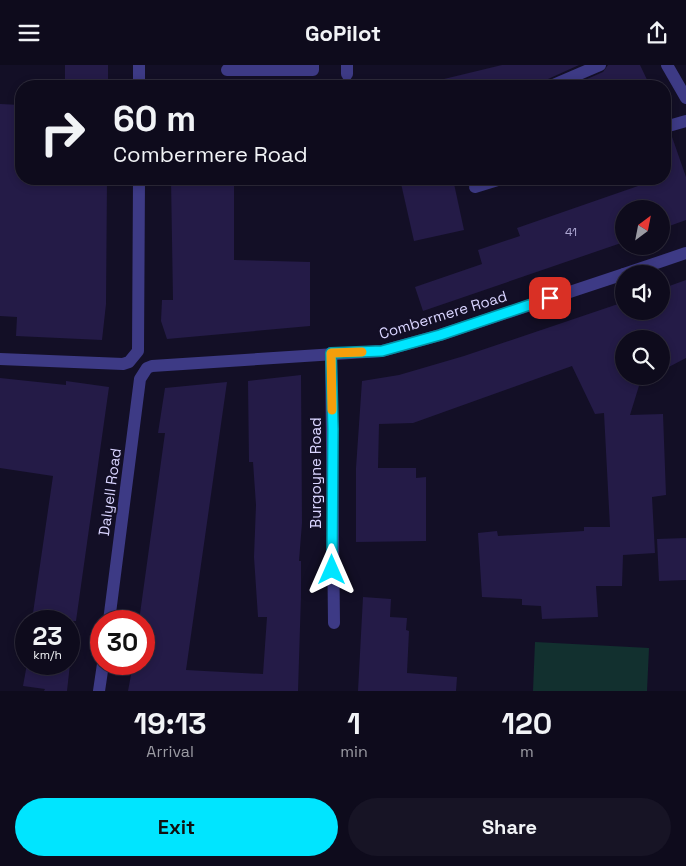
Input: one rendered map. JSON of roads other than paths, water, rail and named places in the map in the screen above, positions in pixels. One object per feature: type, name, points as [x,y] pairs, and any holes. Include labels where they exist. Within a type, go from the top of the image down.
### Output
[{"type":"street","points":[[139,65],[139,80]]},
{"type":"street","points":[[227,70],[313,70],[313,65]]},
{"type":"street","points":[[565,80],[600,65]]},
{"type":"street","points":[[668,65],[686,98]]},
{"type":"street","points":[[671,125],[686,121]]},
{"type":"street","points":[[0,359],[123,364],[133,357],[140,344],[140,185]]},
{"type":"street","points":[[475,187],[482,185]]},
{"type":"street","name":"Combermere Road","points":[[651,265],[686,253]]},
{"type":"street","name":"Combermere Road","points":[[147,368],[152,366],[331,353],[382,351],[440,335],[615,277]]},
{"type":"street","name":"Burgoyne Road","points":[[331,353],[334,623]]},
{"type":"street","name":"Dalyell Road","points":[[110,610],[140,379],[147,368]]},
{"type":"street","points":[[100,691],[102,675]]}]
